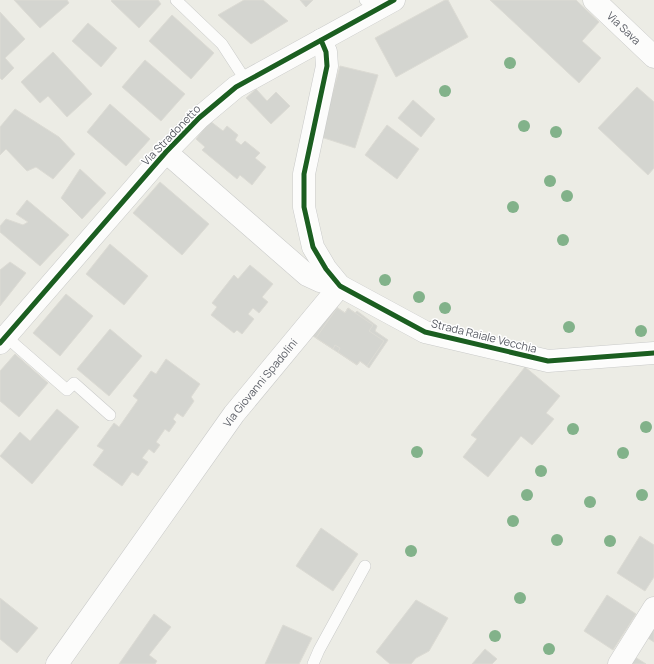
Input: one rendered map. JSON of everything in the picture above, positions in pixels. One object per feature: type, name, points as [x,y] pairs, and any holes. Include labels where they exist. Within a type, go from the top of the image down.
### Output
[{"type":"street","name":"Via Sava","points":[[594,0],[654,57]]},
{"type":"street","name":"Via Stradonetto","points":[[2,337],[166,152],[199,118],[236,87],[321,40],[379,3]]},
{"type":"street","name":"Strada Raiale Vecchia","points":[[321,40],[326,52],[327,66],[304,174],[304,206],[313,248],[326,269],[340,286],[425,332],[548,361],[654,353]]},
{"type":"street","points":[[166,152],[307,275],[320,281],[340,286]]},
{"type":"street","points":[[280,252],[310,232]]},
{"type":"street","name":"Via Giovanni Spadolini","points":[[58,664],[234,414],[340,286]]},
{"type":"street","points":[[619,664],[654,608]]},
{"type":"lane","points":[[176,0],[222,44],[246,81]]},
{"type":"lane","name":"Via Stradonetto","points":[[2,337],[67,390],[74,383],[110,415]]},
{"type":"lane","points":[[313,664],[319,650],[365,566]]},
{"type":"building","points":[[14,0],[67,0],[69,3],[40,28]]},
{"type":"building","points":[[158,0],[161,4],[139,28],[111,1]]},
{"type":"building","points":[[244,0],[263,0],[288,21],[251,44],[218,15]]},
{"type":"building","points":[[300,0],[313,0],[306,7]]},
{"type":"building","points":[[445,0],[448,0],[468,37],[396,77],[375,38]]},
{"type":"building","points":[[490,0],[576,0],[599,22],[582,41],[601,58],[579,83]]},
{"type":"building","points":[[0,12],[25,39],[5,58],[14,68],[2,80],[0,78]]},
{"type":"building","points":[[172,15],[214,53],[191,79],[149,41]]},
{"type":"building","points":[[88,23],[117,48],[101,67],[72,41]]},
{"type":"building","points":[[53,52],[92,94],[67,117],[48,96],[40,103],[21,82]]},
{"type":"building","points":[[145,60],[185,94],[161,121],[122,87]]},
{"type":"building","points":[[340,66],[378,75],[355,148],[321,137]]},
{"type":"building","points":[[637,87],[654,102],[654,168],[648,175],[598,128]]},
{"type":"building","points":[[256,89],[267,101],[276,92],[290,106],[271,124],[246,98]]},
{"type":"building","points":[[413,100],[435,119],[421,137],[398,118]]},
{"type":"building","points":[[110,104],[150,139],[126,166],[87,132]]},
{"type":"building","points":[[15,109],[59,137],[75,154],[53,179],[36,167],[27,171],[6,149],[0,155],[0,127]]},
{"type":"building","points":[[210,121],[223,131],[227,126],[238,135],[235,140],[241,145],[245,141],[260,153],[255,158],[266,167],[252,185],[240,175],[237,179],[202,150],[205,147],[196,139]]},
{"type":"building","points":[[387,125],[419,149],[397,179],[365,155]]},
{"type":"building","points":[[80,169],[106,193],[82,219],[61,198]]},
{"type":"building","points":[[160,182],[209,224],[182,255],[133,213]]},
{"type":"building","points":[[27,200],[69,235],[40,266],[0,232],[0,226],[6,219],[23,225],[28,222],[16,214]]},
{"type":"building","points":[[110,244],[148,276],[124,305],[86,274]]},
{"type":"building","points":[[10,262],[26,273],[0,306],[0,270]]},
{"type":"building","points":[[250,265],[273,284],[262,297],[268,302],[259,313],[253,308],[248,314],[254,319],[242,334],[237,330],[234,333],[211,315],[217,307],[212,303],[234,275],[238,279]]},
{"type":"building","points":[[66,294],[93,316],[60,356],[33,333]]},
{"type":"building","points":[[335,306],[345,313],[348,308],[373,325],[369,331],[384,341],[367,366],[360,361],[357,365],[338,352],[340,348],[335,345],[333,349],[313,336]]},
{"type":"building","points":[[337,308],[345,313],[348,308],[355,313],[357,311],[377,326],[375,331],[388,340],[369,368],[360,361],[357,365],[316,338]]},
{"type":"building","points":[[110,329],[142,356],[109,396],[77,369]]},
{"type":"building","points":[[15,354],[48,383],[19,417],[0,401],[0,371]]},
{"type":"building","points":[[166,359],[200,384],[191,397],[194,401],[183,417],[177,413],[173,419],[176,422],[169,432],[165,429],[156,442],[160,445],[154,453],[149,449],[142,458],[148,462],[138,476],[132,472],[122,486],[93,465],[104,450],[97,446],[114,423],[119,427],[138,400],[133,396],[151,371],[156,374]]},
{"type":"building","points":[[525,367],[560,396],[546,413],[554,419],[532,445],[521,436],[488,477],[463,457],[477,439],[471,435]]},
{"type":"building","points":[[57,409],[79,427],[32,484],[0,456],[20,432],[30,441]]},
{"type":"building","points":[[321,528],[358,554],[333,591],[296,566]]},
{"type":"building","points":[[640,536],[654,545],[654,577],[645,591],[617,573]]},
{"type":"building","points":[[607,595],[636,614],[613,650],[584,631]]},
{"type":"building","points":[[0,598],[38,628],[17,653],[0,639]]},
{"type":"building","points":[[416,600],[448,618],[429,651],[416,658],[411,664],[390,664],[376,652]]},
{"type":"building","points":[[154,614],[171,627],[149,655],[157,661],[155,664],[119,664]]},
{"type":"building","points":[[283,625],[312,638],[299,664],[265,664]]},
{"type":"building","points":[[654,625],[654,642],[646,637]]},
{"type":"building","points":[[485,649],[497,659],[492,664],[472,664]]},
{"type":"building","points":[[635,657],[646,664],[631,664]]},
{"type":"cycle path","points":[[0,343],[166,152],[199,118],[236,87],[394,0]]},
{"type":"cycle path","points":[[321,40],[326,52],[327,66],[304,174],[304,207],[313,247],[326,269],[340,286],[425,332],[548,361],[654,353]]}]
